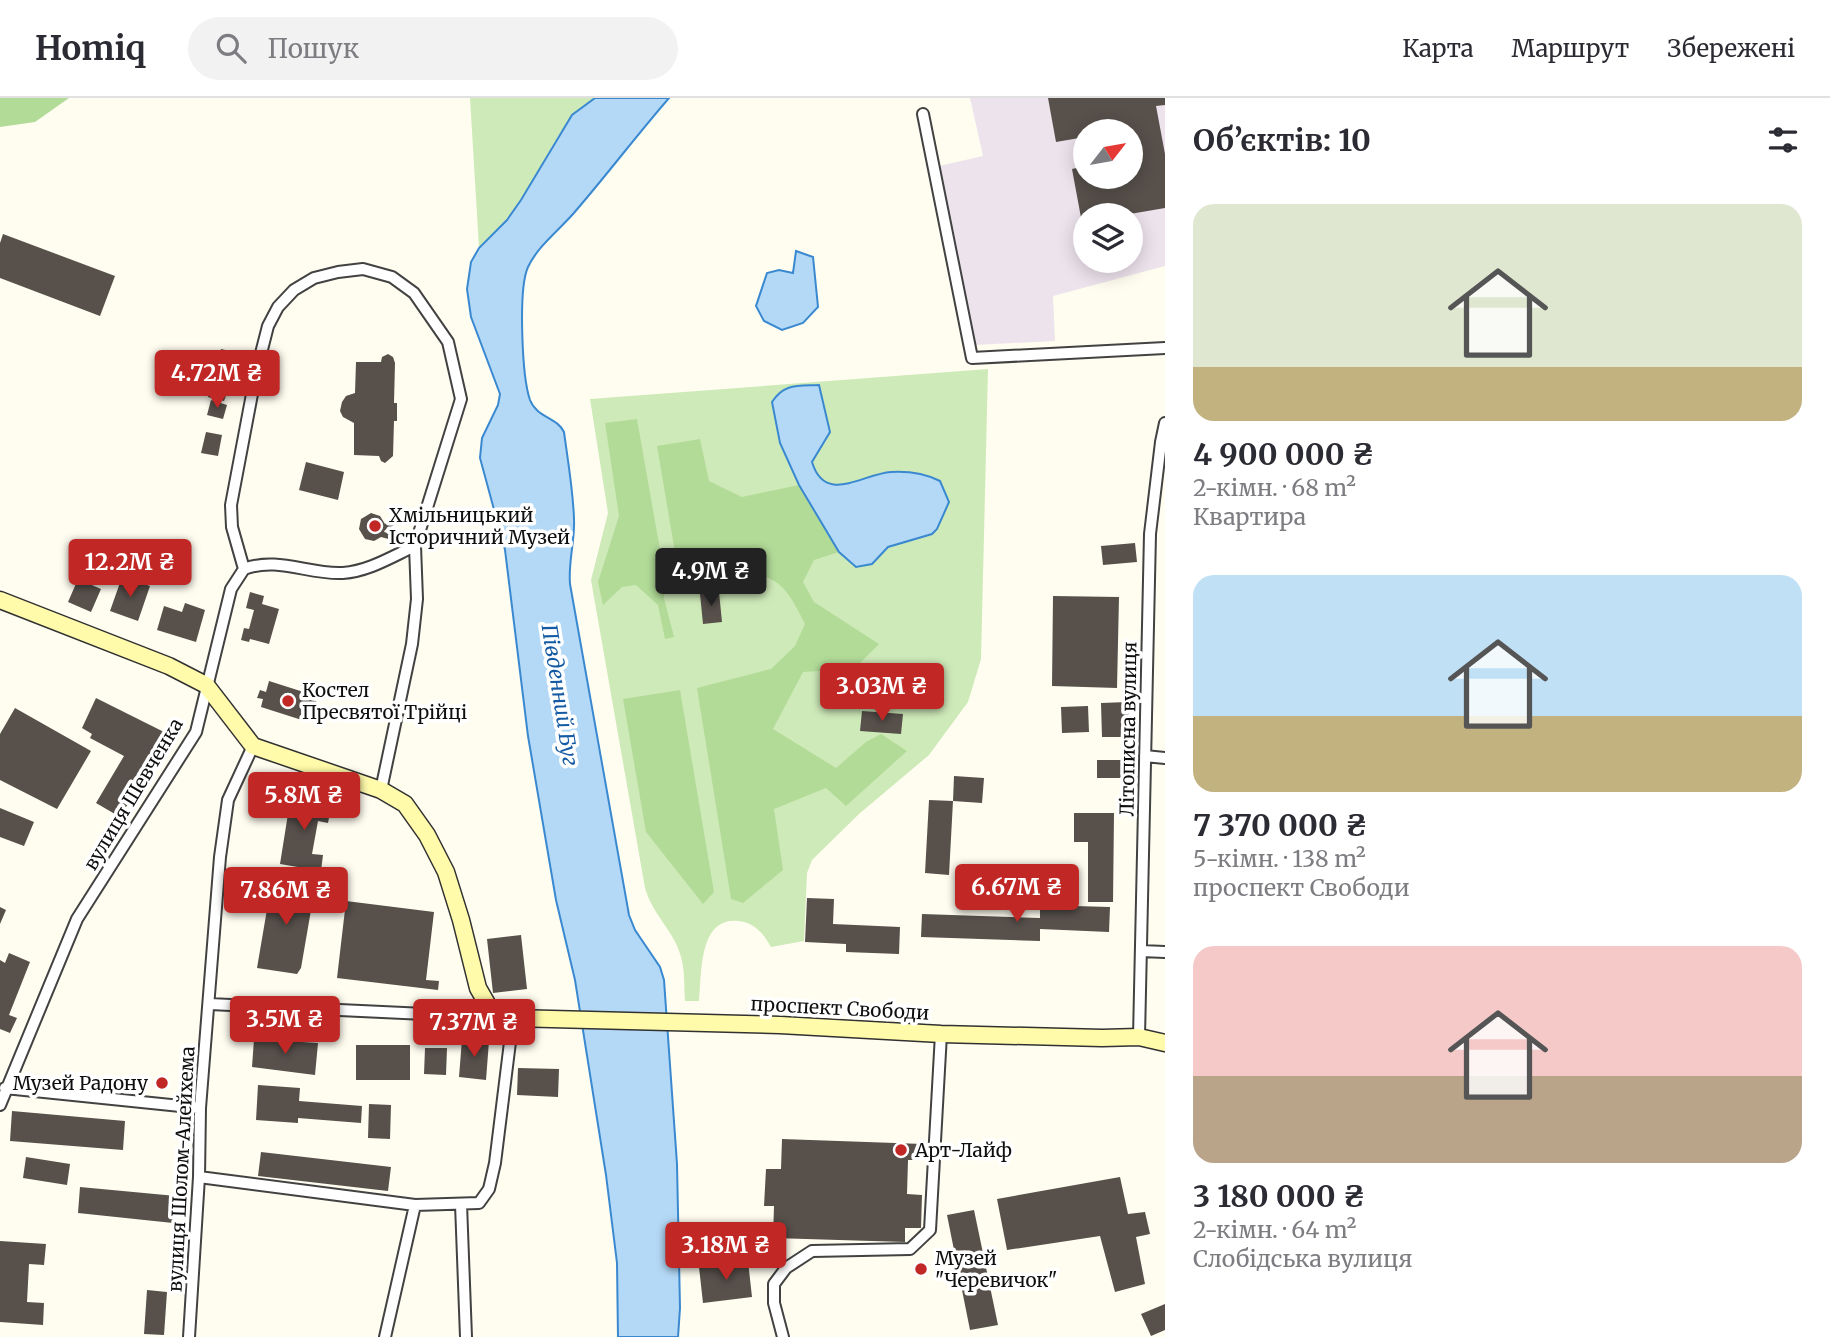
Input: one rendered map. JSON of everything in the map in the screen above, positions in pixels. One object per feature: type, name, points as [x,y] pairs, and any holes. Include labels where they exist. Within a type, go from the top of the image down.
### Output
[{"type":"main road","points":[[0,600],[169,666],[206,685],[253,746],[381,790],[405,804],[440,859],[461,920],[478,988],[490,1009]]},
{"type":"main road","name":"проспект Свободи","points":[[490,1009],[513,1018],[780,1025],[941,1034],[1139,1037],[1165,1043]]},
{"type":"street","points":[[923,114],[972,358],[1165,348]]},
{"type":"street","points":[[381,790],[412,644],[417,600],[415,545],[461,400],[448,342],[414,293],[392,277],[363,269],[314,278],[294,290],[278,307],[268,326],[256,373],[231,505],[232,527],[244,569],[258,564],[274,563],[340,573],[366,569],[415,545]]},
{"type":"street","name":"Літописна вулиця","points":[[1139,1037],[1150,534],[1165,424]]},
{"type":"street","name":"вулиця Шевченка","points":[[0,1105],[77,919],[196,732],[231,589],[244,569]]},
{"type":"street","name":"вулиця Шолом-Алейхема","points":[[189,1337],[199,1177],[200,1108],[220,857],[228,800],[253,746]]},
{"type":"street","points":[[1145,756],[1165,758]]},
{"type":"street","points":[[1141,951],[1165,952]]},
{"type":"street","points":[[210,1004],[468,1016],[490,1009]]},
{"type":"street","points":[[199,1177],[415,1205],[479,1203],[489,1189],[495,1163],[513,1018]]},
{"type":"street","points":[[783,1337],[774,1303],[774,1284],[786,1268],[812,1251],[910,1249],[930,1230],[941,1034]]},
{"type":"street","points":[[5,1088],[200,1108]]},
{"type":"street","points":[[461,1204],[466,1337]]},
{"type":"street","points":[[385,1337],[415,1205]]},
{"type":"shaded area","points":[[970,98],[1165,98],[1165,266],[1143,272],[1143,203],[1073,203],[1073,273],[1139,273],[1053,296],[1055,341],[974,345],[939,166],[983,156]]},
{"type":"green space","points":[[0,98],[69,98],[35,122],[0,127]]},
{"type":"green space","points":[[470,98],[595,98],[571,118],[517,206],[479,248]]},
{"type":"green space","points":[[988,369],[981,659],[968,702],[929,755],[859,814],[812,860],[807,873],[804,941],[771,947],[754,926],[738,921],[725,922],[715,928],[705,950],[699,1001],[685,1001],[683,967],[678,948],[653,907],[645,888],[591,580],[608,513],[590,399]]},
{"type":"green space","points":[[637,419],[665,578],[664,598],[674,637],[665,639],[658,605],[636,585],[622,587],[603,605],[598,582],[619,516],[605,423]]},
{"type":"green space","points":[[700,439],[709,481],[742,497],[799,485],[839,552],[814,560],[803,582],[814,602],[879,644],[854,669],[803,672],[773,729],[836,768],[866,742],[881,734],[907,751],[846,806],[826,788],[774,809],[783,870],[743,903],[731,899],[697,688],[771,669],[795,646],[805,624],[785,590],[760,575],[732,569],[698,592],[679,576],[657,446]]},
{"type":"green space","points":[[680,690],[714,892],[703,904],[646,832],[623,699]]},
{"type":"water","name":"Південний Буг","points":[[595,98],[669,98],[585,200],[532,259],[523,294],[523,354],[527,389],[533,406],[557,423],[564,432],[574,519],[570,584],[629,915],[635,930],[660,967],[664,980],[677,1164],[680,1308],[678,1337],[618,1337],[617,1263],[606,1175],[575,980],[556,900],[528,736],[505,550],[480,458],[482,438],[498,405],[500,394],[471,317],[467,289],[471,262],[479,248],[507,220],[521,200],[572,115]]},
{"type":"water","points":[[796,251],[813,257],[818,307],[803,323],[782,330],[764,321],[756,306],[767,273],[779,270],[793,273]]},
{"type":"water","points":[[819,385],[830,432],[812,462],[818,475],[835,485],[891,472],[922,474],[940,481],[949,502],[932,534],[888,547],[872,564],[856,567],[839,552],[799,485],[780,443],[772,402],[781,391],[798,386]]},
{"type":"building","points":[[1048,98],[1165,98],[1165,105],[1156,106],[1165,154],[1165,208],[1143,212],[1143,203],[1078,203],[1076,189],[1143,189],[1143,119],[1073,119],[1073,139],[1056,142]]},
{"type":"building","points":[[3,234],[115,276],[100,316],[0,278],[0,243]]},
{"type":"building","points":[[221,349],[238,353],[233,374],[217,370]]},
{"type":"building","points":[[388,354],[393,357],[395,363],[394,403],[397,403],[397,421],[394,421],[393,456],[385,463],[379,456],[354,455],[354,423],[343,417],[340,411],[346,396],[355,393],[356,362],[381,362],[382,357]]},
{"type":"building","points":[[212,382],[229,387],[224,401],[208,397]]},
{"type":"building","points":[[211,400],[227,405],[223,419],[207,415]]},
{"type":"building","points":[[206,432],[222,435],[218,456],[201,453]]},
{"type":"building","points":[[306,462],[344,472],[338,500],[299,490]]},
{"type":"building","name":"Хмільницький Історичний Музей","points":[[371,513],[380,516],[385,524],[395,518],[399,519],[398,523],[384,532],[397,535],[399,538],[396,541],[381,537],[374,541],[365,539],[359,529],[361,519]]},
{"type":"building","points":[[1135,543],[1137,562],[1103,565],[1101,546]]},
{"type":"building","points":[[122,577],[150,586],[138,621],[110,611]]},
{"type":"building","points":[[78,579],[101,589],[91,612],[68,602]]},
{"type":"building","points":[[250,592],[264,596],[262,604],[279,609],[269,644],[250,639],[249,642],[241,640],[244,628],[249,629],[254,610],[246,608]]},
{"type":"building","points":[[719,592],[722,622],[703,624],[700,594]]},
{"type":"building","points":[[1053,596],[1119,597],[1117,688],[1052,686]]},
{"type":"building","points":[[185,603],[205,610],[196,642],[157,630],[164,606],[182,612]]},
{"type":"building","name":"Костел Пресвятої Трійці","points":[[269,681],[313,695],[311,700],[316,701],[320,707],[318,714],[307,716],[305,721],[261,707],[263,699],[257,698],[260,690],[266,692]]},
{"type":"building","points":[[96,698],[170,735],[120,817],[96,803],[124,756],[90,738],[92,734],[82,728]]},
{"type":"building","points":[[1128,702],[1129,737],[1102,737],[1101,703]]},
{"type":"building","points":[[1088,706],[1089,732],[1062,733],[1061,707]]},
{"type":"building","points":[[15,708],[91,751],[57,809],[0,780],[0,734]]},
{"type":"building","points":[[862,711],[903,714],[901,734],[860,731]]},
{"type":"building","points":[[1097,760],[1127,760],[1127,778],[1097,778]]},
{"type":"building","points":[[954,776],[984,778],[982,803],[953,801]]},
{"type":"building","points":[[291,795],[332,802],[328,823],[318,821],[312,854],[323,855],[321,871],[280,864]]},
{"type":"building","points":[[929,800],[953,801],[949,875],[925,873]]},
{"type":"building","points":[[0,808],[34,822],[24,846],[0,837]]},
{"type":"building","points":[[1074,813],[1114,813],[1113,902],[1088,902],[1088,842],[1074,842]]},
{"type":"building","points":[[272,880],[315,887],[301,968],[297,974],[257,968]]},
{"type":"building","points":[[807,898],[834,899],[833,924],[900,927],[899,954],[846,952],[846,944],[805,942]]},
{"type":"building","points":[[346,901],[434,912],[426,980],[439,981],[438,990],[337,978]]},
{"type":"building","points":[[1040,905],[1110,907],[1109,932],[1040,929],[1040,941],[921,937],[922,914],[1040,918]]},
{"type":"building","points":[[0,907],[6,910],[0,924]]},
{"type":"building","points":[[521,935],[527,989],[493,993],[487,939]]},
{"type":"building","points":[[9,953],[30,962],[9,1015],[17,1018],[10,1033],[0,1029],[0,960],[5,963]]},
{"type":"building","points":[[254,1039],[318,1043],[315,1075],[252,1067]]},
{"type":"building","points":[[462,1039],[489,1041],[486,1080],[459,1077]]},
{"type":"building","points":[[356,1045],[410,1045],[410,1080],[356,1080]]},
{"type":"building","points":[[425,1048],[447,1048],[446,1075],[424,1074]]},
{"type":"building","points":[[518,1068],[559,1069],[558,1097],[517,1095]]},
{"type":"building","points":[[258,1085],[300,1088],[299,1101],[362,1106],[361,1123],[298,1118],[298,1123],[256,1120]]},
{"type":"building","points":[[369,1104],[391,1105],[390,1139],[368,1138]]},
{"type":"building","points":[[12,1111],[125,1121],[123,1150],[10,1141]]},
{"type":"building","points":[[782,1139],[923,1144],[923,1160],[908,1160],[907,1194],[922,1195],[921,1228],[905,1228],[905,1242],[773,1238],[774,1206],[764,1206],[766,1169],[781,1169]]},
{"type":"building","points":[[261,1152],[391,1167],[388,1191],[258,1176]]},
{"type":"building","points":[[26,1157],[70,1164],[67,1185],[23,1178]]},
{"type":"building","points":[[1120,1177],[1128,1214],[1145,1212],[1150,1234],[1136,1237],[1145,1284],[1115,1292],[1100,1236],[1007,1250],[997,1199]]},
{"type":"building","points":[[80,1187],[176,1196],[173,1223],[78,1213]]},
{"type":"building","points":[[974,1210],[998,1325],[970,1330],[947,1215]]},
{"type":"building","points":[[0,1241],[46,1244],[44,1265],[29,1264],[27,1302],[44,1303],[43,1325],[0,1322]]},
{"type":"building","points":[[748,1261],[752,1297],[703,1303],[699,1267]]},
{"type":"building","points":[[147,1290],[167,1292],[164,1335],[144,1334]]},
{"type":"building","points":[[1165,1304],[1165,1330],[1151,1336],[1141,1314]]},
{"type":"place","name":"Хмільницький Історичний Музей","points":[[375,526]]},
{"type":"place","name":"Костел Пресвятої Трійці","points":[[288,701]]},
{"type":"place","name":"Музей Радону","points":[[162,1083]]},
{"type":"place","name":"Арт-Лайф","points":[[901,1150]]},
{"type":"place","name":"Музей \"Черевичок\"","points":[[921,1269]]}]
